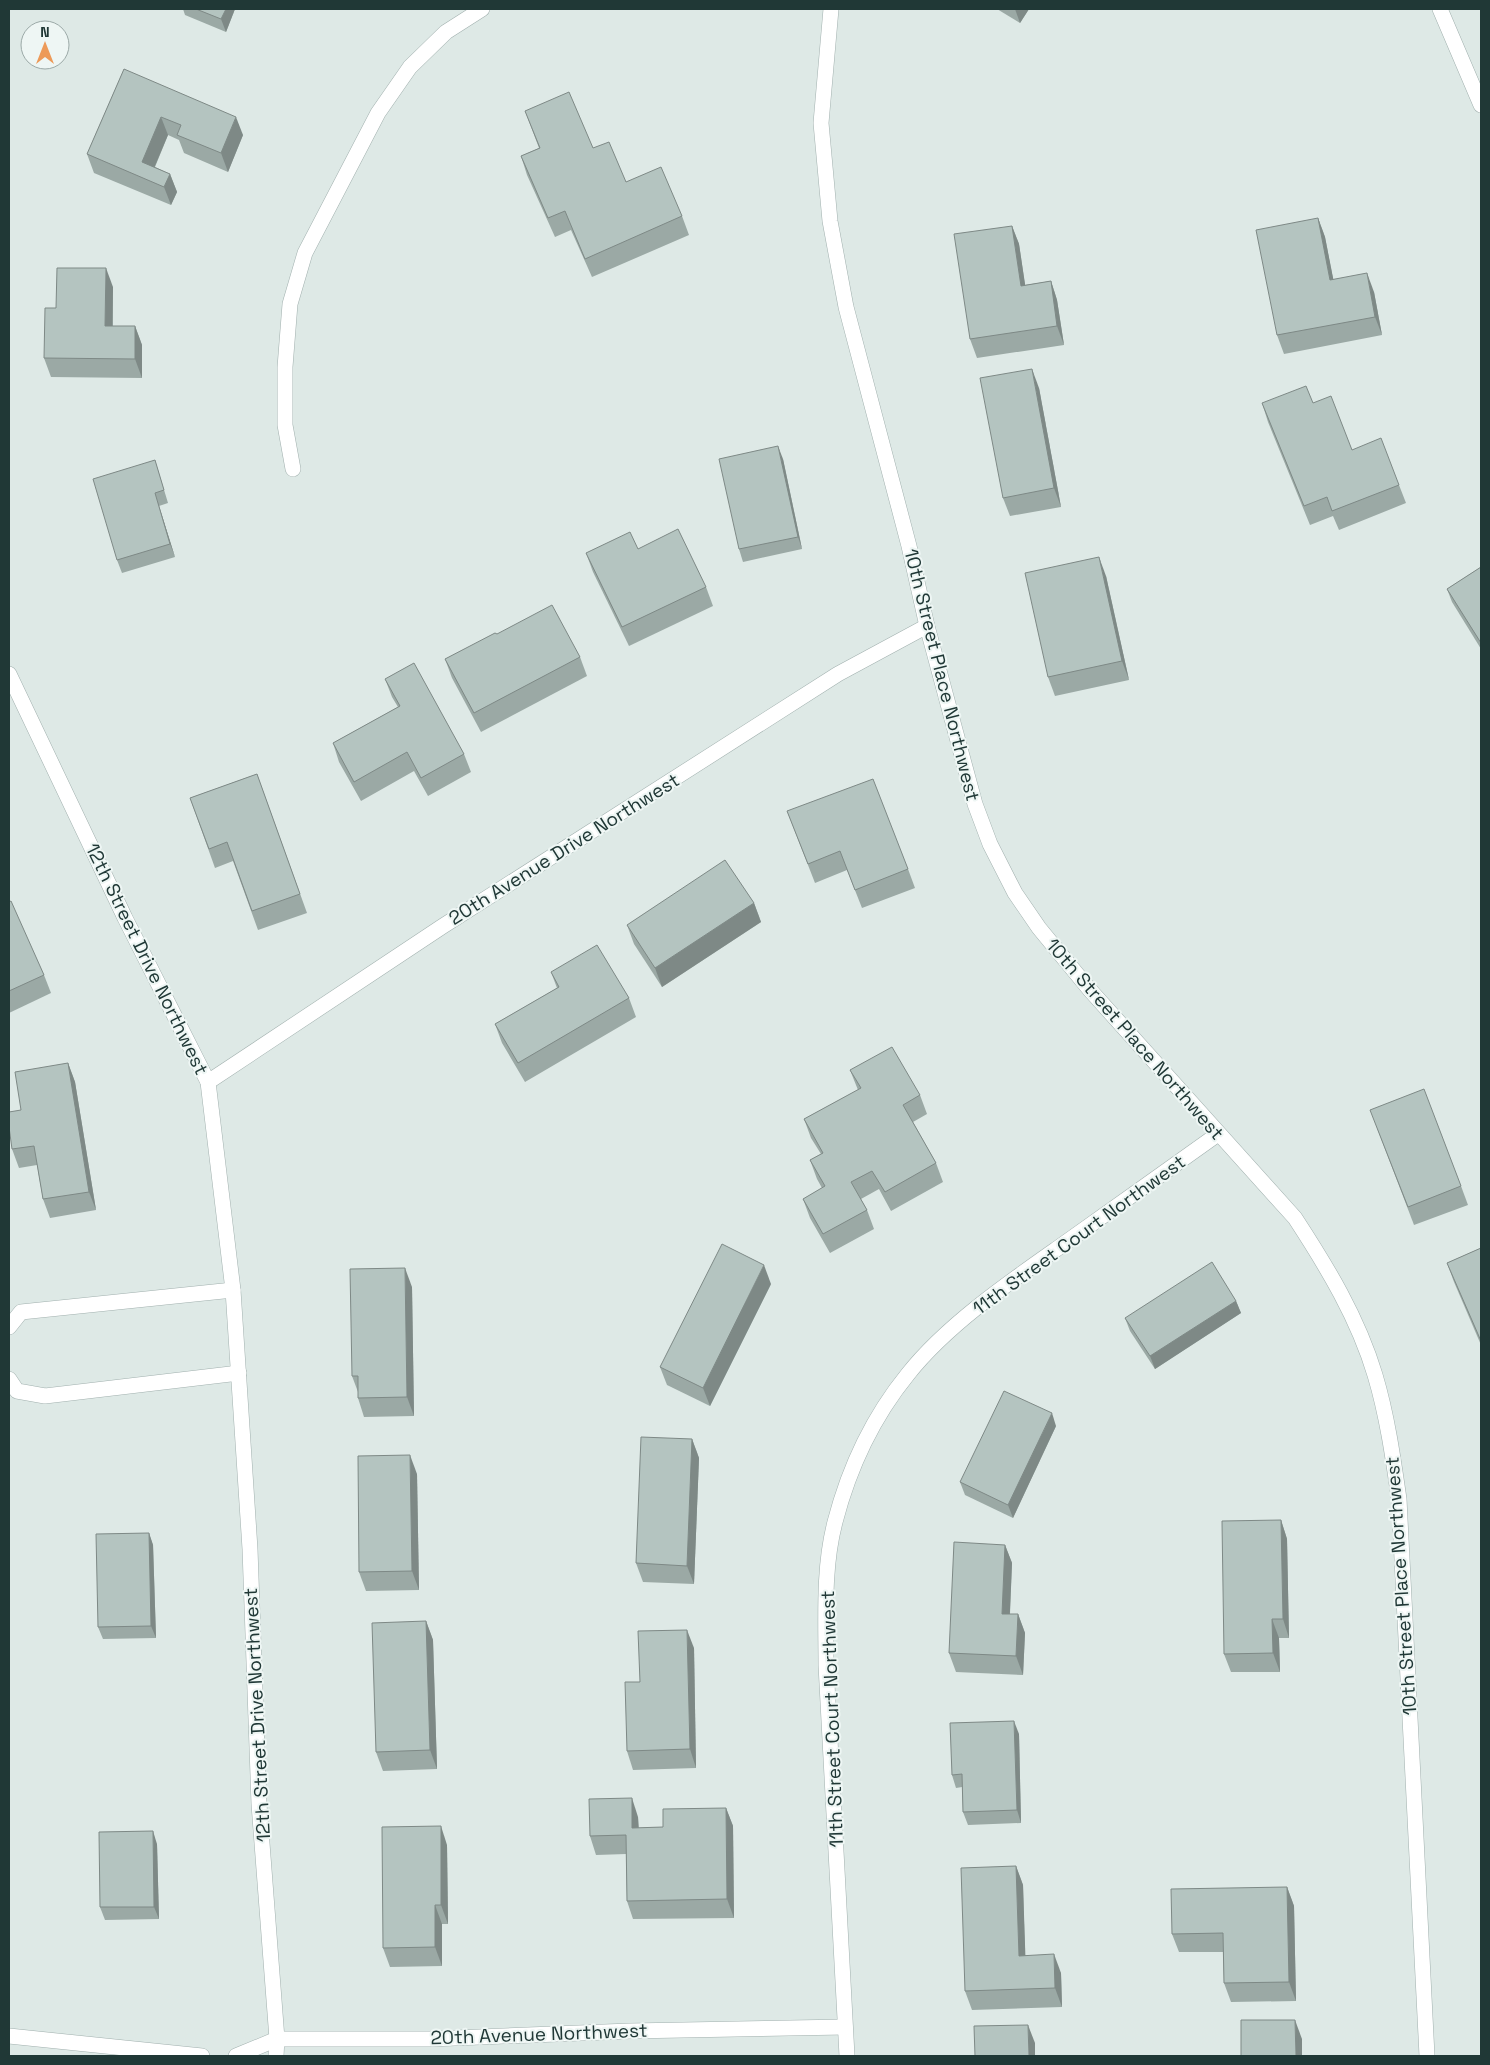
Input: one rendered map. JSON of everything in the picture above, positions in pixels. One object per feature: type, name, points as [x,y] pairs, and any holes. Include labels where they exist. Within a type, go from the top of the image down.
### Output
[{"type":"street","points":[[293,469],[285,425],[285,367],[290,304],[305,253],[378,113],[410,67],[446,32],[482,9]]},
{"type":"street","name":"10th Street Place Northwest","points":[[831,9],[821,123],[830,221],[846,307],[909,546],[926,626],[975,804],[990,844],[1015,893],[1039,928],[1090,990],[1295,1218],[1341,1293],[1374,1373],[1390,1436],[1399,1499],[1427,2056]]},
{"type":"street","points":[[1440,9],[1481,105]]},
{"type":"street","name":"20th Avenue Drive Northwest","points":[[208,1082],[442,926],[838,674],[926,626]]},
{"type":"street","name":"12th Street Drive Northwest","points":[[9,674],[125,918],[208,1082],[233,1290],[239,1373],[245,1502],[250,1549],[259,1804],[277,2039],[276,2056]]},
{"type":"street","name":"11th Street Court Northwest","points":[[847,2056],[826,1665],[825,1605],[830,1549],[835,1522],[847,1482],[884,1406],[908,1373],[936,1343],[1006,1284],[1218,1134]]},
{"type":"street","points":[[9,1327],[20,1312],[233,1290]]},
{"type":"street","points":[[9,1379],[17,1391],[45,1396],[239,1373]]},
{"type":"street","name":"20th Avenue Northwest","points":[[236,2056],[277,2039],[430,2039],[630,2031],[845,2027]]},
{"type":"street","points":[[9,2036],[202,2056]]},
{"type":"building","points":[[196,9],[226,9],[221,19]]},
{"type":"building","points":[[124,69],[236,117],[221,153],[177,135],[181,125],[161,117],[142,162],[170,174],[164,187],[87,154]]},
{"type":"building","points":[[569,92],[593,148],[609,142],[626,182],[661,167],[682,216],[585,259],[565,211],[548,218],[521,156],[540,148],[525,111]]},
{"type":"building","points":[[1318,218],[1330,280],[1367,273],[1375,317],[1277,335],[1256,230]]},
{"type":"building","points":[[1012,226],[1021,286],[1051,281],[1057,326],[970,339],[954,234]]},
{"type":"building","points":[[57,268],[106,268],[105,326],[135,326],[135,359],[44,358],[45,308],[56,308]]},
{"type":"building","points":[[1032,369],[1054,488],[1003,498],[980,378]]},
{"type":"building","points":[[1306,386],[1313,403],[1331,396],[1352,450],[1381,438],[1399,485],[1332,511],[1327,497],[1304,506],[1262,403]]},
{"type":"building","points":[[778,446],[798,537],[739,549],[719,459]]},
{"type":"building","points":[[155,460],[164,490],[155,493],[170,544],[117,560],[93,479]]},
{"type":"building","points":[[678,529],[706,587],[622,627],[586,553],[630,532],[638,549]]},
{"type":"building","points":[[1099,557],[1122,661],[1048,677],[1025,573]]},
{"type":"building","points":[[1481,567],[1481,643],[1447,589]]},
{"type":"building","points":[[552,605],[580,657],[474,713],[445,659]]},
{"type":"building","points":[[414,663],[464,754],[421,778],[407,752],[354,782],[333,743],[400,706],[385,679]]},
{"type":"building","points":[[257,774],[300,894],[252,911],[227,842],[209,849],[190,798]]},
{"type":"building","points":[[873,779],[908,869],[855,890],[840,851],[808,864],[787,811]]},
{"type":"building","points":[[725,860],[754,903],[655,968],[627,925]]},
{"type":"building","points":[[11,901],[44,975],[9,991],[9,902]]},
{"type":"building","points":[[597,945],[629,998],[518,1063],[495,1024],[559,987],[551,972]]},
{"type":"building","points":[[892,1047],[920,1095],[903,1105],[936,1163],[885,1192],[872,1171],[851,1182],[867,1210],[823,1234],[803,1199],[825,1186],[810,1160],[823,1153],[804,1119],[861,1088],[850,1070]]},
{"type":"building","points":[[68,1063],[89,1192],[43,1199],[34,1146],[12,1149],[9,1112],[21,1110],[15,1072]]},
{"type":"building","points":[[1424,1089],[1461,1186],[1408,1207],[1370,1110]]},
{"type":"building","points":[[722,1244],[764,1265],[703,1388],[660,1367]]},
{"type":"building","points":[[1481,1248],[1481,1341],[1447,1263]]},
{"type":"building","points":[[1212,1262],[1236,1301],[1150,1356],[1125,1318]]},
{"type":"building","points":[[405,1268],[407,1397],[358,1398],[358,1376],[352,1376],[350,1269]]},
{"type":"building","points":[[1004,1391],[1052,1413],[1008,1505],[960,1482]]},
{"type":"building","points":[[641,1437],[692,1439],[687,1566],[636,1563]]},
{"type":"building","points":[[410,1455],[412,1571],[359,1572],[358,1456]]},
{"type":"building","points":[[1281,1520],[1283,1619],[1272,1619],[1273,1653],[1224,1654],[1222,1521]]},
{"type":"building","points":[[149,1533],[151,1626],[98,1627],[96,1534]]},
{"type":"building","points":[[954,1542],[1005,1545],[1002,1614],[1018,1614],[1016,1656],[949,1653]]},
{"type":"building","points":[[426,1621],[430,1750],[376,1752],[372,1623]]},
{"type":"building","points":[[687,1630],[690,1749],[627,1751],[625,1682],[640,1682],[638,1631]]},
{"type":"building","points":[[1014,1721],[1017,1810],[963,1812],[962,1774],[952,1775],[950,1723]]},
{"type":"building","points":[[632,1798],[632,1828],[663,1827],[663,1809],[726,1808],[727,1899],[627,1901],[626,1835],[590,1836],[589,1799]]},
{"type":"building","points":[[441,1826],[441,1905],[435,1905],[435,1947],[383,1948],[382,1827]]},
{"type":"building","points":[[153,1831],[154,1907],[100,1907],[99,1832]]},
{"type":"building","points":[[1016,1866],[1019,1956],[1054,1954],[1055,1988],[965,1991],[961,1868]]},
{"type":"building","points":[[1287,1887],[1289,1982],[1224,1983],[1223,1933],[1172,1934],[1171,1889]]},
{"type":"building","points":[[1241,2020],[1295,2020],[1296,2056],[1241,2056]]},
{"type":"building","points":[[1028,2025],[1029,2056],[975,2056],[974,2026]]}]
